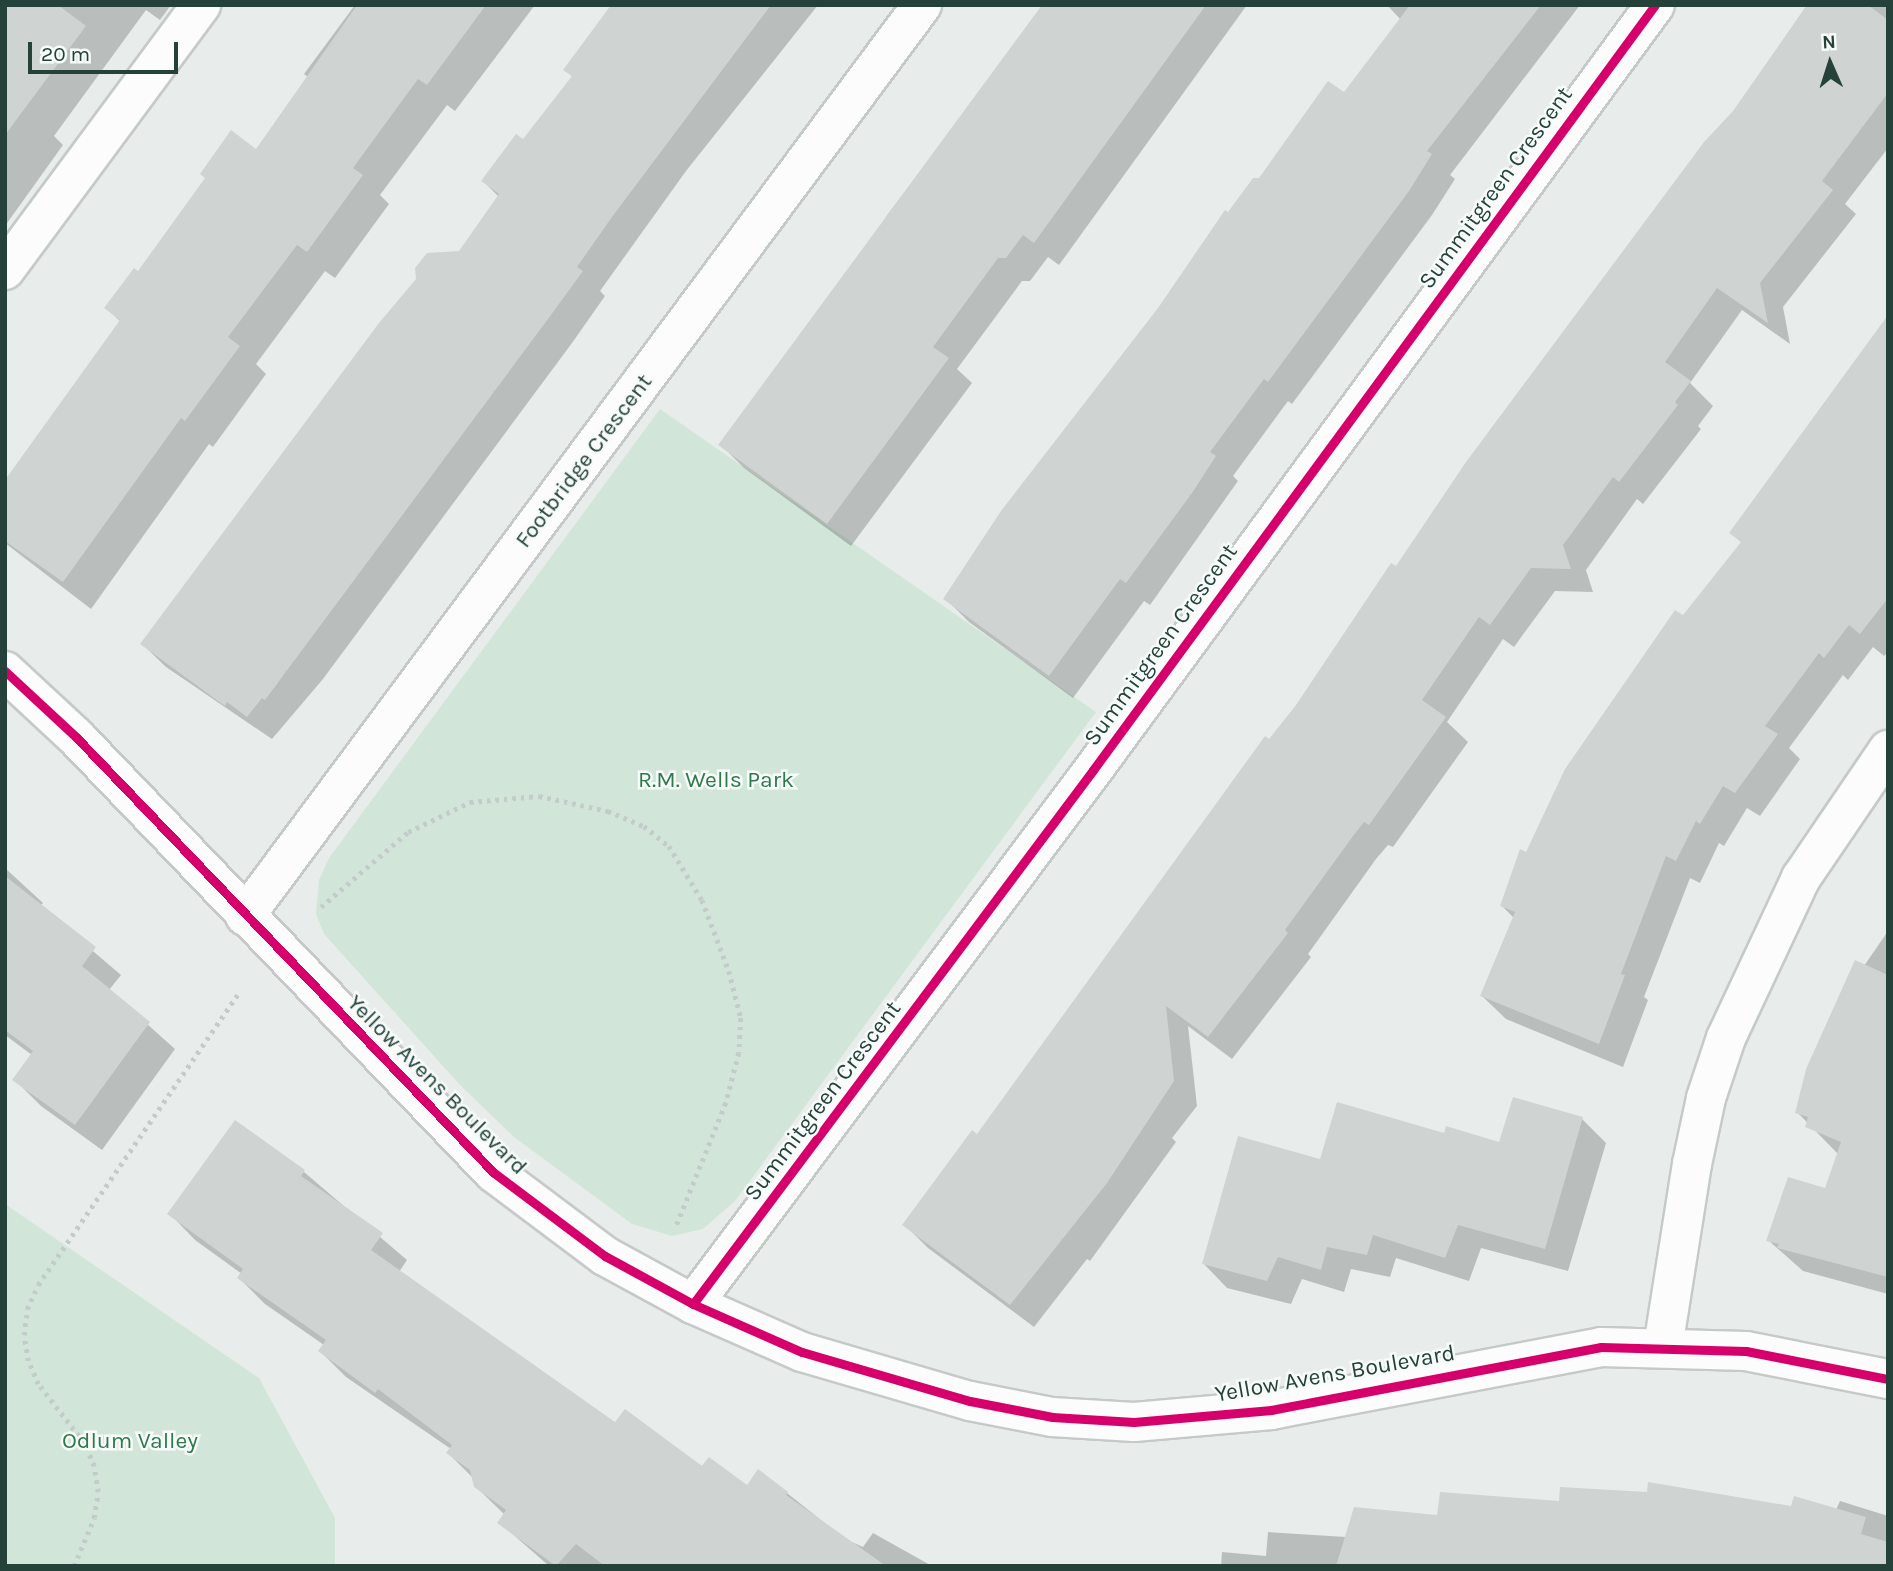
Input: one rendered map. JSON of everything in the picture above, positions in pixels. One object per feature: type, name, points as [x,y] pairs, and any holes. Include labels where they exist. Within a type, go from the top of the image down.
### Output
[{"type":"street","points":[[5,270],[201,5]]},
{"type":"street","name":"Footbridge Crescent","points":[[245,916],[922,5]]},
{"type":"street","name":"Summitgreen Crescent","points":[[693,1304],[1093,770],[1654,5]]},
{"type":"street","name":"Yellow Avens Boulevard","points":[[5,671],[76,737],[245,916],[494,1172],[605,1256],[693,1304],[802,1352],[914,1387],[1052,1417],[1134,1422],[1271,1410],[1601,1347],[1746,1351],[1888,1379]]},
{"type":"street","points":[[1663,1347],[1692,1164],[1706,1098],[1726,1038],[1801,878],[1888,750]]},
{"type":"path","points":[[321,907],[408,832],[470,802],[540,796],[608,811],[644,826],[669,846],[702,900],[729,971],[741,1018],[740,1053],[726,1103],[676,1227]]},
{"type":"path","points":[[74,1566],[94,1518],[98,1492],[94,1466],[84,1443],[38,1384],[28,1361],[24,1335],[27,1309],[38,1285],[239,993]]},
{"type":"green space","name":"R.M. Wells Park","points":[[660,409],[1096,712],[735,1201],[703,1229],[672,1236],[632,1224],[514,1137],[460,1085],[324,934],[316,914],[319,880],[329,858]]},
{"type":"green space","name":"Odlum Valley","points":[[5,1204],[259,1378],[335,1518],[335,1566],[5,1566]]},
{"type":"building","points":[[5,5],[58,5],[86,26],[5,135]]},
{"type":"building","points":[[357,5],[486,5],[427,85],[418,79],[353,168],[363,175],[307,252],[297,245],[228,337],[240,346],[185,421],[181,418],[63,582],[5,541],[5,480],[120,320],[104,308],[134,268],[138,271],[205,178],[200,174],[231,130],[256,149]]},
{"type":"building","points":[[611,5],[771,5],[612,217],[577,267],[583,271],[265,700],[262,698],[247,717],[227,702],[225,706],[140,644],[379,323],[416,279],[415,268],[427,253],[459,251],[499,194],[481,181],[516,134],[523,139],[572,76],[563,70]]},
{"type":"building","points":[[1042,5],[1206,5],[1034,243],[1023,235],[1006,258],[998,258],[933,347],[949,358],[827,524],[718,445]]},
{"type":"building","points":[[1410,5],[1541,5],[1427,151],[1432,154],[1409,191],[1268,382],[1264,379],[1210,452],[1216,456],[1192,493],[1126,583],[1120,579],[1049,676],[943,599],[1001,511],[1158,308],[1225,210],[1228,212],[1253,178],[1259,178],[1328,81],[1344,92]]},
{"type":"building","points":[[1807,5],[1868,5],[1888,20],[1888,93],[1822,181],[1833,190],[1760,283],[1768,323],[1717,288],[1665,362],[1691,381],[1675,402],[1678,405],[1619,482],[1613,477],[1563,545],[1571,569],[1531,568],[1490,625],[1479,617],[1422,700],[1446,717],[1369,825],[1364,822],[1353,836],[1285,930],[1288,933],[1208,1037],[1166,1006],[1174,1081],[1107,1183],[1010,1305],[902,1225],[972,1130],[977,1134],[1265,736],[1269,739],[1296,705],[1391,563],[1396,566],[1466,462],[1704,142],[1733,111]]},
{"type":"building","points":[[1888,315],[1888,598],[1860,634],[1849,625],[1824,658],[1819,653],[1765,726],[1778,734],[1735,793],[1723,786],[1700,824],[1696,821],[1676,861],[1666,856],[1621,974],[1625,975],[1599,1044],[1480,996],[1515,912],[1500,906],[1520,849],[1526,852],[1565,769],[1675,610],[1683,615],[1741,542],[1729,533]]},
{"type":"building","points":[[5,876],[96,947],[82,966],[150,1022],[75,1125],[12,1080],[33,1051],[5,1030]]},
{"type":"building","points":[[1855,960],[1888,975],[1888,1277],[1777,1248],[1779,1244],[1766,1241],[1788,1177],[1825,1188],[1841,1142],[1805,1127],[1808,1117],[1795,1113],[1806,1069]]},
{"type":"building","points":[[1513,1097],[1583,1117],[1545,1249],[1458,1225],[1445,1258],[1373,1235],[1367,1255],[1327,1247],[1321,1270],[1278,1257],[1267,1281],[1202,1264],[1238,1136],[1320,1159],[1337,1102],[1444,1133],[1446,1126],[1499,1142]]},
{"type":"building","points":[[235,1120],[305,1170],[301,1176],[383,1233],[371,1250],[615,1422],[625,1409],[702,1466],[709,1457],[747,1485],[758,1469],[788,1492],[786,1495],[886,1566],[605,1566],[576,1544],[556,1566],[497,1523],[506,1510],[474,1487],[470,1470],[446,1453],[452,1445],[378,1389],[375,1393],[318,1351],[326,1340],[237,1278],[243,1269],[167,1214]]},
{"type":"building","points":[[1648,1482],[1791,1506],[1794,1496],[1866,1517],[1861,1534],[1888,1542],[1888,1566],[1336,1566],[1354,1507],[1437,1515],[1440,1492],[1559,1501],[1560,1487],[1647,1492]]},
{"type":"cycle path","points":[[693,1304],[1093,770],[1655,5]]},
{"type":"cycle path","points":[[5,671],[76,737],[493,1172],[605,1256],[693,1304],[802,1352],[970,1401],[1052,1417],[1134,1422],[1271,1410],[1601,1347],[1746,1351],[1888,1379]]}]
